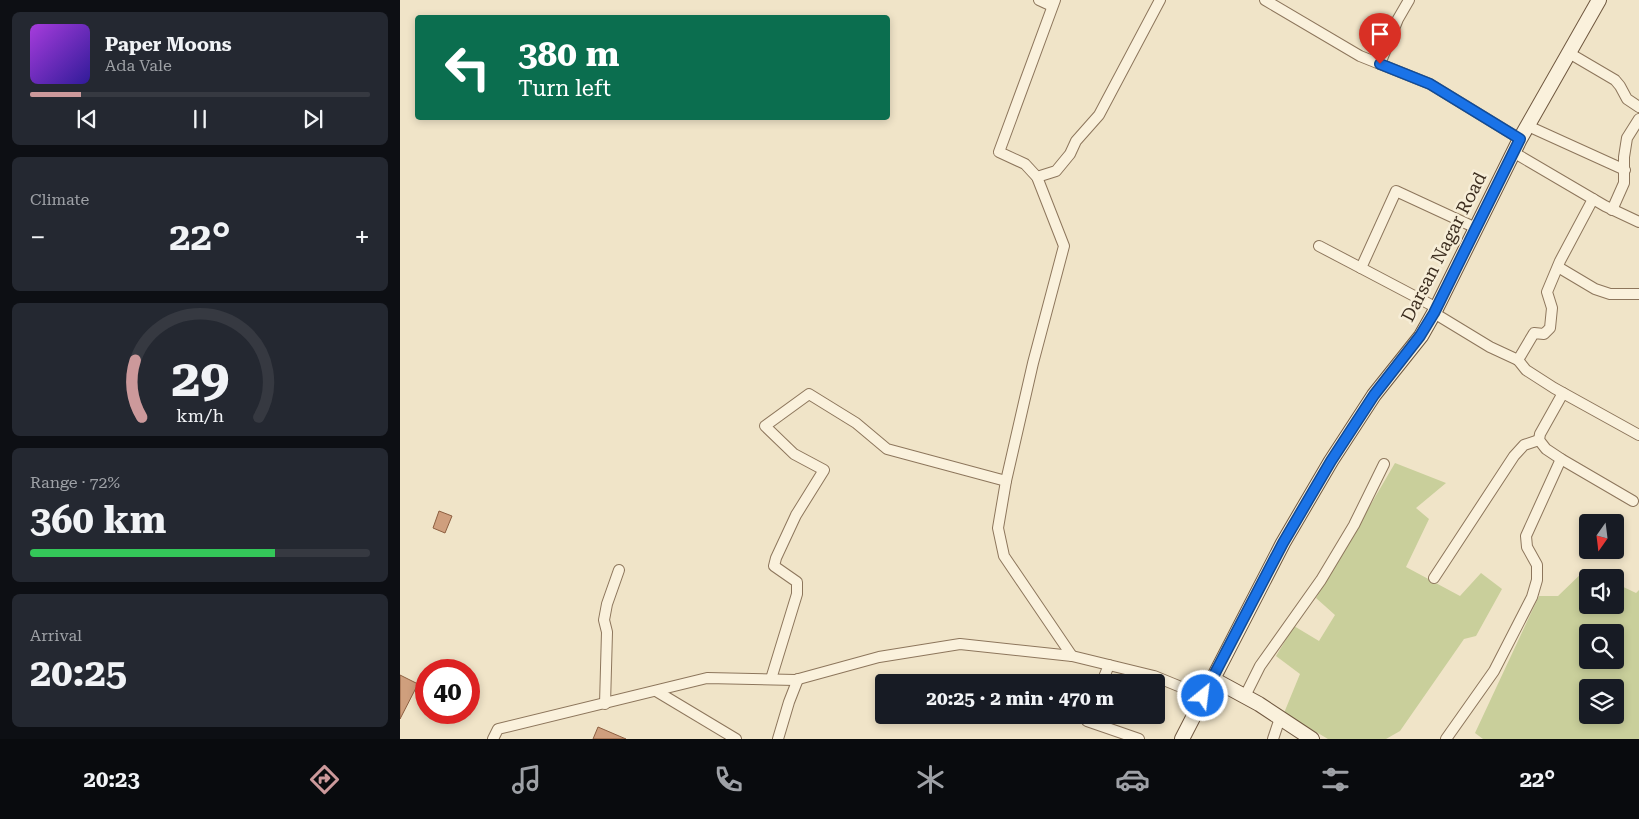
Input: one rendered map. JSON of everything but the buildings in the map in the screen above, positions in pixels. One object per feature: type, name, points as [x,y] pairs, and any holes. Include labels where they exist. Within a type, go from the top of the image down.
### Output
[{"type":"street","points":[[1039,0],[1053,3],[999,152],[1024,164],[1037,177],[1064,246],[1033,363],[1006,481],[998,528],[1004,556],[1072,656]]},
{"type":"street","points":[[1037,177],[1056,171],[1070,154],[1076,141],[1099,115],[1160,0]]},
{"type":"street","points":[[1265,0],[1360,56],[1430,84],[1520,139]]},
{"type":"street","points":[[1380,64],[1398,19],[1408,0]]},
{"type":"street","points":[[1596,5],[1610,0]]},
{"type":"street","name":"Darsan Nagar Road","points":[[1182,739],[1283,543],[1331,461],[1374,395],[1420,336],[1435,311],[1513,152],[1596,5]]},
{"type":"street","points":[[1570,53],[1615,80],[1627,99],[1639,107]]},
{"type":"street","points":[[1612,210],[1624,183],[1624,157],[1627,138],[1639,119]]},
{"type":"street","points":[[1528,126],[1625,170]]},
{"type":"street","points":[[1513,152],[1612,210],[1639,222]]},
{"type":"street","points":[[1361,268],[1396,191],[1476,228]]},
{"type":"street","points":[[1518,360],[1534,333],[1544,334],[1550,328],[1552,308],[1548,292],[1558,267],[1593,199]]},
{"type":"street","points":[[1319,246],[1435,311],[1490,347],[1518,360],[1526,370],[1562,393],[1639,435]]},
{"type":"street","points":[[1558,267],[1595,289],[1610,294],[1639,294]]},
{"type":"street","points":[[1562,393],[1540,434],[1539,440],[1546,449],[1561,459],[1633,501]]},
{"type":"street","points":[[771,679],[797,594],[797,582],[774,566],[776,558],[796,515],[824,470],[794,454],[765,426],[808,394],[856,423],[887,449],[1006,481]]},
{"type":"street","points":[[1434,578],[1514,456],[1524,445],[1539,440]]},
{"type":"street","points":[[1446,739],[1494,671],[1532,597],[1537,580],[1536,565],[1527,547],[1526,536],[1561,459]]},
{"type":"street","points":[[1245,696],[1260,666],[1321,580],[1354,525],[1384,464]]},
{"type":"street","points":[[604,704],[606,632],[604,620],[607,604],[619,570]]},
{"type":"street","points":[[493,739],[498,729],[707,678],[798,679],[879,657],[960,644],[1072,656],[1154,676],[1203,696]]},
{"type":"street","points":[[1106,674],[1109,666]]},
{"type":"street","points":[[778,739],[798,679]]},
{"type":"street","points":[[1213,679],[1245,696],[1312,739]]},
{"type":"street","points":[[656,691],[736,739]]},
{"type":"street","points":[[1273,739],[1280,718]]},
{"type":"street","points":[[1096,724],[1139,739]]},
{"type":"green space","points":[[1395,463],[1446,483],[1416,508],[1429,519],[1406,567],[1460,596],[1481,573],[1502,589],[1476,636],[1464,639],[1400,731],[1386,739],[1328,739],[1284,713],[1300,674],[1276,656],[1294,626],[1319,641],[1335,615],[1316,598]]},
{"type":"green space","points":[[1579,576],[1579,614],[1624,614],[1624,587],[1636,593],[1639,590],[1639,739],[1483,739],[1475,733],[1539,596],[1558,596]]},
{"type":"route","points":[[1203,696],[1283,543],[1331,461],[1374,395],[1420,336],[1434,313],[1520,139],[1430,84],[1380,64]]}]
